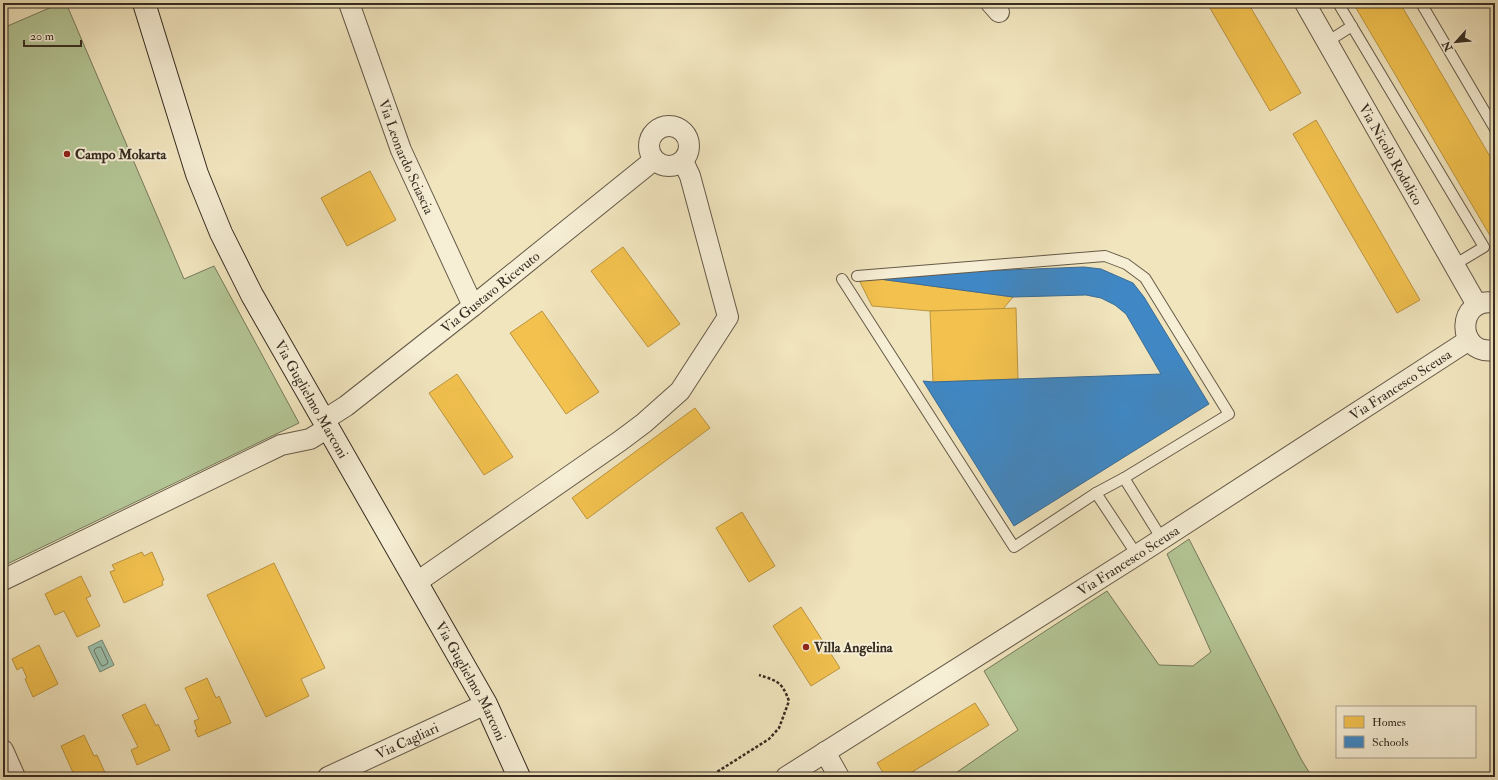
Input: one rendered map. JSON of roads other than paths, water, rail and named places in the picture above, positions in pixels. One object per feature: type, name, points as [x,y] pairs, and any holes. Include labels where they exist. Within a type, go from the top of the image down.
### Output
[{"type":"main road","name":"Via Guglielmo Marconi","points":[[144,3],[197,174],[221,233],[252,295],[486,704],[519,777]]},
{"type":"street","name":"Via Leonardo Sciascia","points":[[349,3],[401,150],[473,306]]},
{"type":"street","name":"Via Nicolò Rodolico","points":[[1305,3],[1454,265],[1486,304]]},
{"type":"street","points":[[666,126],[673,126],[680,129],[688,140],[689,148],[688,155],[683,161],[671,167],[658,164],[650,154],[648,146],[653,133],[659,128],[666,126]]},
{"type":"street","name":"Via Gustavo Ricevuto","points":[[3,580],[281,445],[310,439],[346,406],[654,160]]},
{"type":"street","points":[[417,582],[644,423],[680,391],[728,317],[690,176],[683,161]]},
{"type":"street","points":[[1486,304],[1471,310],[1465,325],[1466,332],[1469,340],[1474,345],[1488,351],[1495,350]]},
{"type":"street","name":"Via Francesco Sceusa","points":[[786,777],[1137,555],[1469,340]]},
{"type":"street","name":"Via Cagliari","points":[[328,777],[486,704]]},
{"type":"street","points":[[3,750],[15,777]]},
{"type":"street","points":[[825,752],[839,777]]},
{"type":"lane","points":[[1338,3],[1484,247],[1454,265]]},
{"type":"lane","points":[[1421,3],[1495,129]]},
{"type":"lane","points":[[1327,42],[1352,26]]},
{"type":"lane","points":[[842,280],[1014,546],[1096,493],[1124,478],[1229,414],[1145,278],[1126,264],[1105,256],[857,276]]},
{"type":"lane","points":[[1124,478],[1162,539]]},
{"type":"lane","points":[[1096,493],[1137,555]]},
{"type":"water","points":[[102,640],[114,665],[100,672],[88,647]]},
{"type":"place","name":"Campo Mokarta","points":[[67,154]]},
{"type":"place","name":"Villa Angelina","points":[[806,647]]}]
